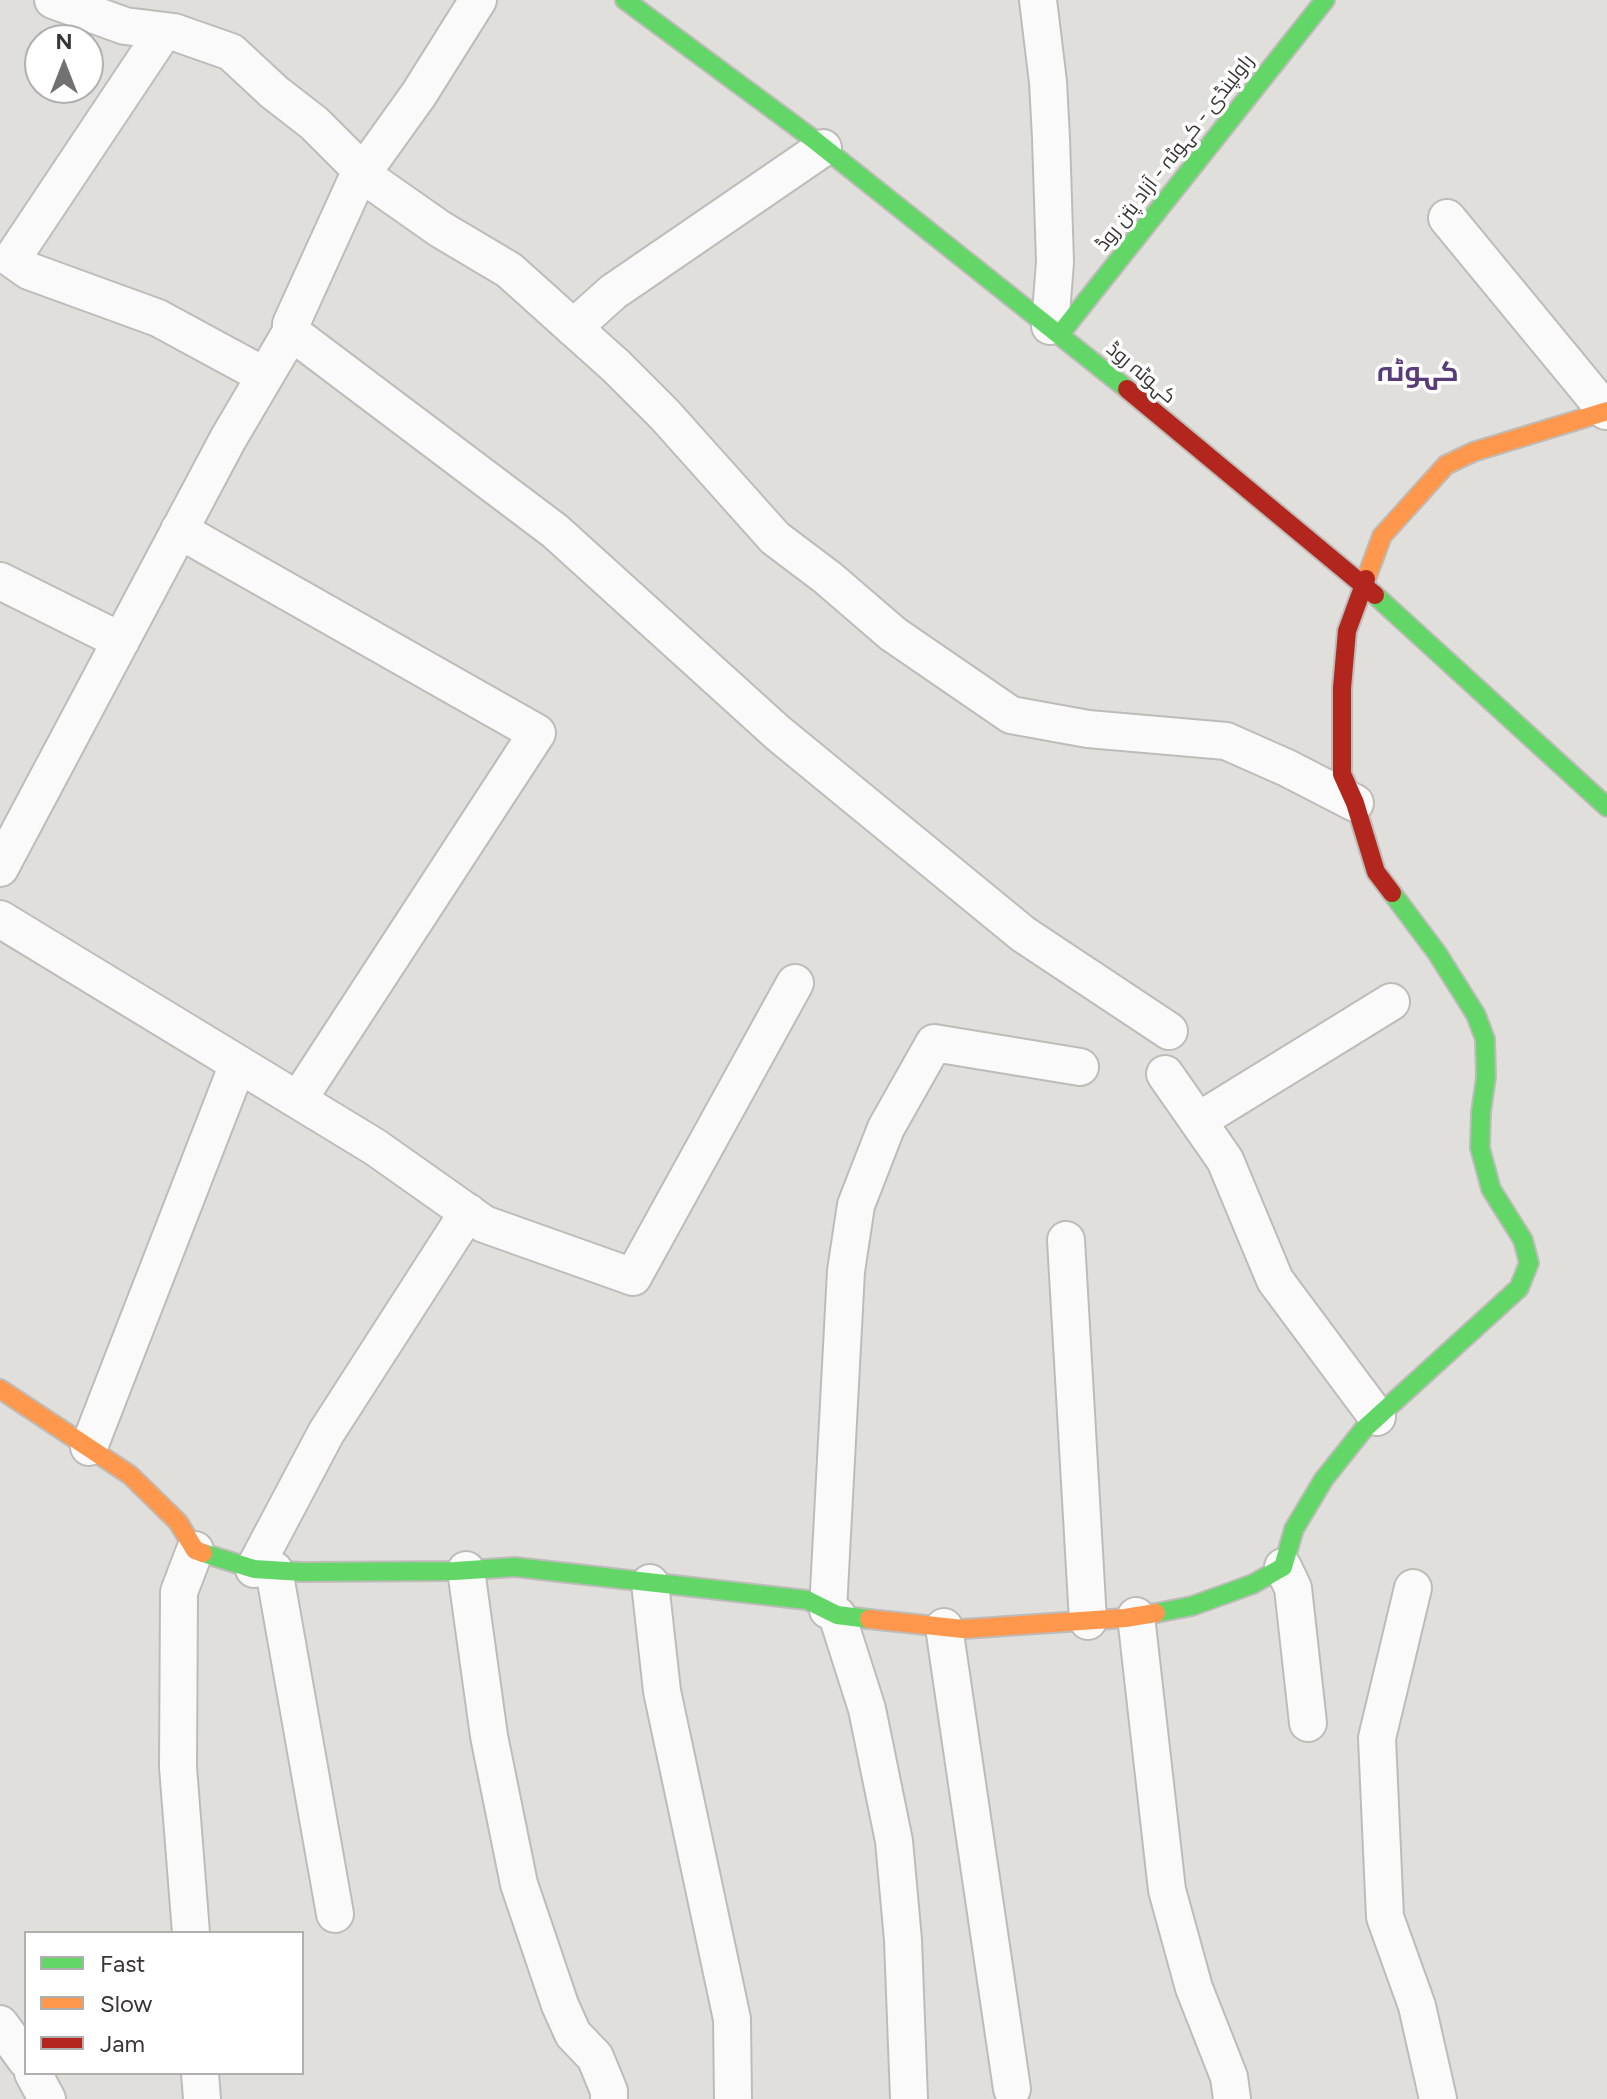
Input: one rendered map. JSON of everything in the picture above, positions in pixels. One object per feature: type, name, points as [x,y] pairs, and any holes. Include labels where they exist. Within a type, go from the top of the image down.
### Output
[{"type":"street","points":[[53,0],[125,26],[164,31],[231,52],[314,123],[373,182],[440,229],[509,270],[665,415],[775,538],[828,578],[893,634],[1011,715],[1088,729],[1226,741],[1355,803]]},
{"type":"street","points":[[0,868],[179,530],[291,332],[291,324],[361,170],[366,168],[419,94],[478,0]]},
{"type":"street","name":"کہوٹہ روڈ","points":[[625,0],[823,148],[1055,330],[1364,585],[1607,807]]},
{"type":"street","points":[[1038,0],[1051,138],[1055,330]]},
{"type":"street","name":"راولپنڈی - کہوٹہ - آزاد پتن روڈ","points":[[1055,330],[1325,0]]},
{"type":"street","points":[[164,31],[12,259],[29,271],[158,318],[265,376]]},
{"type":"street","points":[[573,328],[613,292],[823,148]]},
{"type":"street","points":[[1308,1723],[1293,1588],[1283,1567],[1294,1529],[1324,1479],[1377,1417],[1519,1288],[1529,1263],[1523,1240],[1491,1189],[1480,1148],[1486,1077],[1485,1039],[1476,1015],[1437,953],[1376,872],[1355,803],[1342,774],[1342,688],[1347,631],[1382,536],[1446,465],[1486,447],[1607,411],[1447,218]]},
{"type":"street","points":[[291,332],[555,531],[778,733],[1023,934],[1169,1031]]},
{"type":"street","points":[[179,530],[537,733],[298,1100]]},
{"type":"street","points":[[0,581],[121,641]]},
{"type":"street","points":[[0,919],[375,1147],[484,1224],[633,1277],[795,983]]},
{"type":"street","points":[[1198,1121],[1391,1002]]},
{"type":"street","points":[[909,2099],[903,1940],[894,1841],[867,1709],[833,1613],[846,1271],[856,1205],[886,1128],[934,1043],[1080,1067]]},
{"type":"street","points":[[89,1447],[238,1064]]},
{"type":"street","points":[[1165,1074],[1225,1160],[1275,1280],[1377,1417]]},
{"type":"street","points":[[335,1914],[264,1570],[326,1433],[468,1212]]},
{"type":"street","points":[[1066,1240],[1088,1621]]},
{"type":"street","points":[[0,1389],[130,1475],[178,1522],[195,1550],[264,1570],[466,1570],[515,1567],[807,1600],[833,1613],[963,1629],[1088,1621],[1192,1606],[1253,1584],[1283,1567]]},
{"type":"street","points":[[191,1931],[178,1767],[179,1592],[195,1550]]},
{"type":"street","points":[[466,1570],[489,1736],[519,1884],[560,2005],[573,2034],[595,2057],[609,2091],[609,2099]]},
{"type":"street","points":[[650,1583],[662,1691],[732,2019],[733,2099]]},
{"type":"street","points":[[1413,1588],[1377,1738],[1385,1917],[1417,2006],[1438,2099]]},
{"type":"street","points":[[1136,1616],[1167,1890],[1194,1988],[1229,2077],[1232,2099]]},
{"type":"street","points":[[944,1627],[1012,2089]]},
{"type":"street","points":[[0,2024],[24,2057]]},
{"type":"street","points":[[34,2075],[47,2099]]},
{"type":"street","points":[[200,2075],[202,2099]]},
{"type":"traffic: fast","points":[[625,0],[813,139],[1127,389]]},
{"type":"traffic: fast","points":[[1060,334],[1325,0]]},
{"type":"traffic: fast","points":[[1375,595],[1607,807]]},
{"type":"traffic: fast","points":[[1156,1613],[1192,1606],[1253,1584],[1283,1567],[1294,1529],[1324,1479],[1363,1430],[1519,1288],[1529,1263],[1523,1240],[1491,1189],[1480,1148],[1486,1077],[1485,1039],[1476,1015],[1437,953],[1392,893]]},
{"type":"traffic: fast","points":[[203,1553],[254,1569],[302,1572],[455,1571],[515,1567],[807,1600],[837,1615],[869,1619]]},
{"type":"traffic: slow","points":[[1366,579],[1382,536],[1446,465],[1473,452],[1607,411]]},
{"type":"traffic: slow","points":[[0,1389],[130,1475],[178,1522],[195,1550],[203,1553]]},
{"type":"traffic: slow","points":[[869,1619],[963,1629],[1125,1618],[1156,1613]]},
{"type":"traffic: jam","points":[[1127,389],[1375,595]]},
{"type":"traffic: jam","points":[[1366,579],[1347,631],[1342,688],[1342,774],[1355,803],[1376,872],[1392,893]]},
{"type":"district","name":"کہوٹہ","points":[[1418,373]]}]
